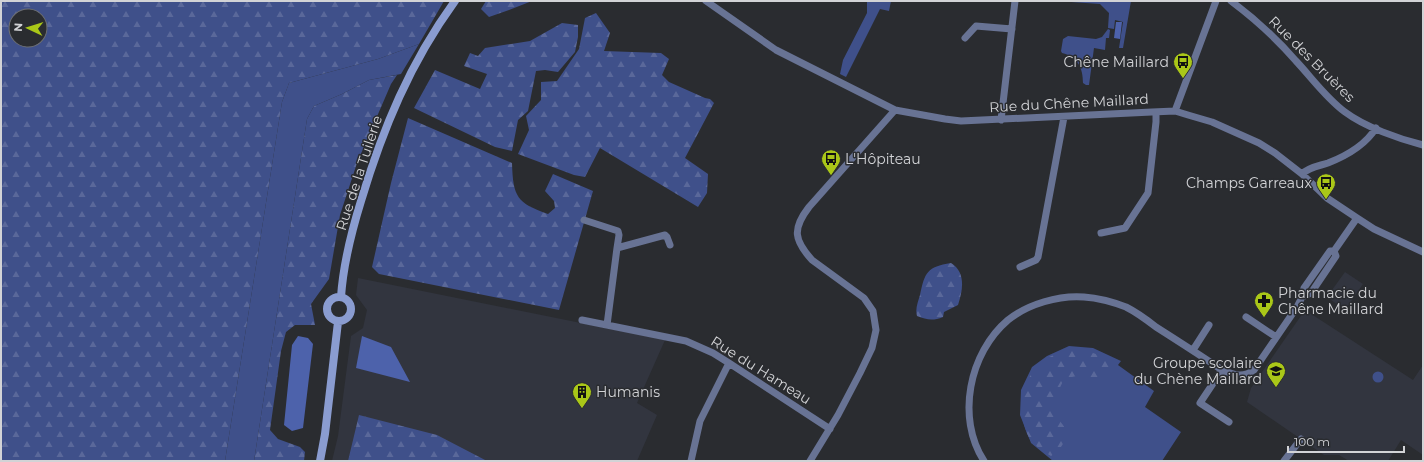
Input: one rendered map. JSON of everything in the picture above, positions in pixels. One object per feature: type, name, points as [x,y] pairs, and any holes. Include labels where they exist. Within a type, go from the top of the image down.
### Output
[{"type":"street","name":"Rue de la Tuilerie","points":[[341,297],[350,244],[357,216],[378,148],[394,106],[427,43],[455,1]]},
{"type":"street","name":"Rue du Chêne Maillard","points":[[706,1],[776,50],[895,110],[945,120],[961,121],[1175,112],[1212,122],[1259,143],[1275,153],[1302,174],[1327,198],[1357,218],[1374,229],[1423,252]]},
{"type":"street","points":[[1001,120],[1015,1]]},
{"type":"street","points":[[1175,112],[1216,1]]},
{"type":"street","name":"Rue des Bruères","points":[[1232,1],[1248,14],[1296,60],[1321,90],[1345,112],[1403,140],[1423,145]]},
{"type":"street","points":[[965,38],[976,26],[1012,30]]},
{"type":"street","points":[[810,461],[830,429],[872,348],[876,330],[873,311],[864,298],[812,260],[807,254],[799,241],[798,224],[801,217],[809,207],[895,110]]},
{"type":"street","points":[[1102,233],[1125,228],[1147,195],[1156,112]]},
{"type":"street","points":[[1020,268],[1036,260],[1038,257],[1064,117]]},
{"type":"street","points":[[1302,174],[1306,170],[1330,162],[1348,153],[1370,137],[1376,128]]},
{"type":"street","points":[[984,461],[973,436],[969,416],[969,397],[976,365],[987,344],[1009,319],[1027,308],[1065,297],[1085,297],[1107,301],[1127,307],[1222,370],[1237,376],[1244,376],[1254,370],[1302,297],[1304,288],[1330,251],[1334,251],[1357,218]]},
{"type":"street","points":[[584,220],[618,231],[619,235],[607,325]]},
{"type":"street","points":[[617,248],[665,235],[670,245]]},
{"type":"street","points":[[337,297],[341,297],[350,302],[352,309],[348,318],[338,322],[331,318],[327,312],[327,308],[330,301],[337,297]]},
{"type":"street","points":[[1246,317],[1276,337]]},
{"type":"street","name":"Rue du Hameau","points":[[582,320],[686,341],[729,362],[830,429]]},
{"type":"street","points":[[320,461],[325,434],[338,322]]},
{"type":"street","points":[[1193,350],[1209,325]]},
{"type":"street","points":[[691,461],[700,421],[729,362]]},
{"type":"street","points":[[1222,370],[1200,403],[1228,422]]},
{"type":"street","points":[[1284,461],[1302,439]]},
{"type":"shaded area","points":[[1116,22],[1122,22],[1120,39],[1114,38]]},
{"type":"shaded area","points":[[1345,272],[1363,284],[1345,310],[1327,297]]},
{"type":"shaded area","name":"Humanis","points":[[358,278],[665,340],[637,403],[657,415],[637,461],[332,461],[338,436],[351,336],[363,328],[367,310],[356,295]]},
{"type":"shaded area","points":[[1305,310],[1413,380],[1423,365],[1423,455],[1401,440],[1388,461],[1349,461],[1339,455],[1324,455],[1247,402],[1251,388]]},
{"type":"shaded area","points":[[298,336],[308,338],[313,344],[303,428],[292,431],[284,425],[292,345]]},
{"type":"shaded area","points":[[362,336],[391,347],[410,382],[356,368]]},
{"type":"green space","points":[[1,1],[444,1],[419,44],[378,59],[289,83],[282,102],[225,461],[1,461]]},
{"type":"green space","points":[[486,1],[532,1],[489,17],[481,9]]},
{"type":"green space","points":[[867,1],[891,1],[889,11],[880,9],[846,77],[840,74],[843,60],[867,13]]},
{"type":"green space","points":[[1057,1],[1131,1],[1123,48],[1119,48],[1123,22],[1115,20],[1114,29],[1108,28],[1109,13],[1100,4]]},
{"type":"green space","points":[[596,13],[610,33],[604,51],[661,53],[669,59],[662,75],[669,82],[710,99],[714,103],[685,158],[708,174],[707,193],[698,207],[600,148],[585,177],[574,175],[518,154],[529,130],[526,116],[541,100],[541,82],[557,81],[579,49],[585,18]]},
{"type":"green space","points":[[562,23],[578,25],[578,37],[575,52],[558,72],[545,70],[536,71],[528,111],[518,120],[512,151],[495,147],[414,108],[435,70],[480,89],[487,74],[464,66],[470,53],[478,56],[485,48],[530,41]]},
{"type":"green space","points":[[1108,29],[1110,30],[1109,38],[1106,38],[1105,50],[1094,48],[1089,85],[1086,85],[1083,83],[1081,68],[1076,60],[1062,53],[1061,51],[1063,39],[1068,36],[1096,39],[1102,37]]},
{"type":"green space","points":[[419,44],[401,74],[369,80],[314,106],[307,119],[254,461],[225,461],[282,102],[289,83],[378,59]]},
{"type":"green space","points":[[397,75],[391,84],[357,163],[340,215],[329,279],[311,304],[315,325],[295,325],[286,332],[281,351],[270,430],[278,439],[300,447],[305,452],[304,461],[254,461],[307,119],[314,106],[369,80]]},
{"type":"green space","points":[[408,118],[512,163],[514,184],[519,197],[529,206],[548,214],[555,208],[554,201],[545,191],[553,174],[593,191],[559,310],[379,274],[372,267],[391,183]]},
{"type":"green space","points":[[951,263],[959,271],[962,282],[958,305],[944,312],[943,317],[936,319],[930,320],[917,316],[917,306],[928,272],[937,266]]},
{"type":"green space","points":[[1069,346],[1093,348],[1121,361],[1118,365],[1154,391],[1145,407],[1181,432],[1162,461],[1053,461],[1031,443],[1020,415],[1021,390],[1032,367],[1047,356]]},
{"type":"green space","points":[[1068,349],[1088,352],[1103,357],[1112,362],[1114,369],[1110,377],[1099,382],[1082,376],[1072,377],[1063,381],[1055,403],[1055,411],[1065,429],[1066,437],[1060,448],[1051,456],[1033,443],[1027,434],[1024,426],[1022,410],[1024,394],[1033,371],[1038,368],[1046,367],[1049,357]]},
{"type":"green space","points":[[1378,371],[1382,373],[1384,377],[1382,381],[1378,383],[1374,381],[1372,377],[1374,373]]},
{"type":"green space","points":[[359,415],[437,435],[487,461],[348,461]]},
{"type":"place","name":"Chêne Maillard","points":[[1183,79]]},
{"type":"place","name":"L'Hôpiteau","points":[[831,176]]},
{"type":"place","name":"Champs Garreaux","points":[[1326,200]]},
{"type":"place","name":"Pharmacie du Chêne Maillard","points":[[1264,318]]},
{"type":"place","name":"Groupe scolaire du Chène Maillard","points":[[1276,388]]},
{"type":"place","name":"Humanis","points":[[582,409]]}]
